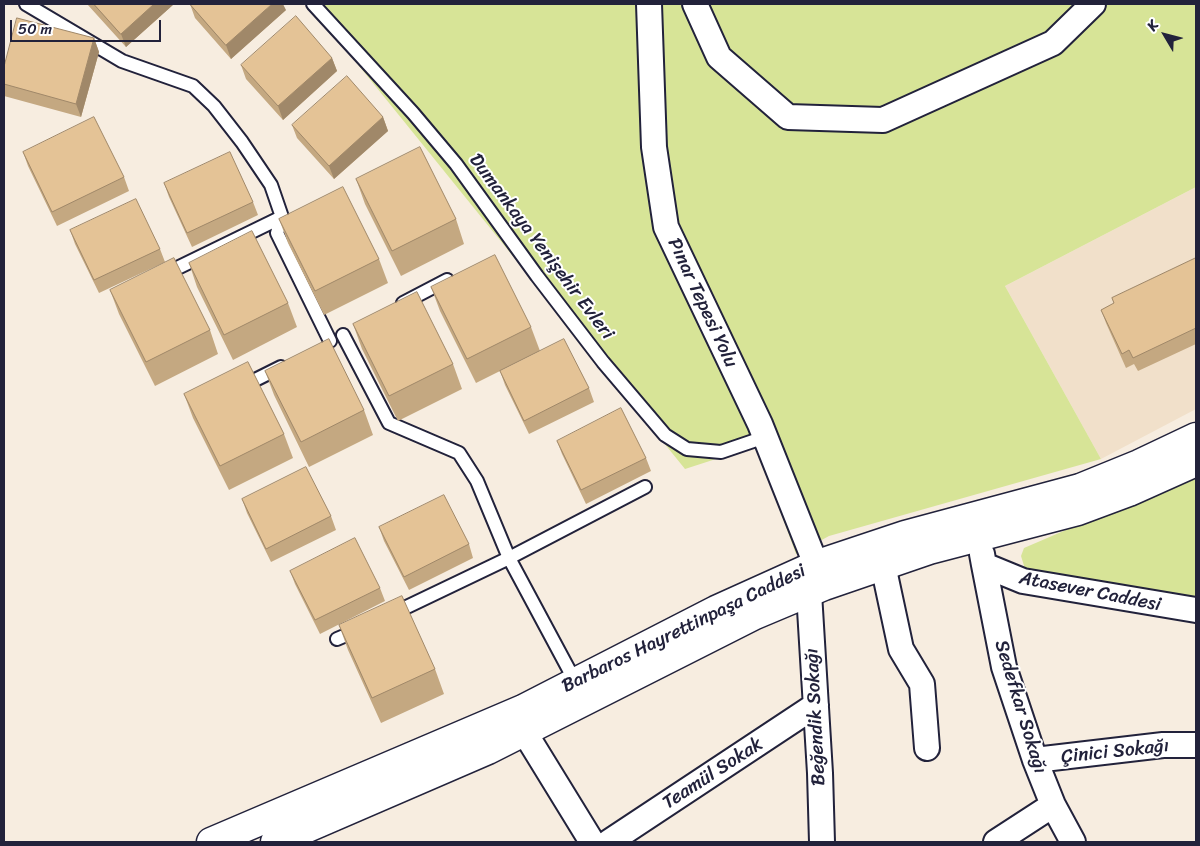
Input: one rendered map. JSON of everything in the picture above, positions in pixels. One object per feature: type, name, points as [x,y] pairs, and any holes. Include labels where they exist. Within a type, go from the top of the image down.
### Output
[{"type":"street","name":"Pınar Tepesi Yolu","points":[[649,4],[654,147],[666,228],[765,437],[817,581]]},
{"type":"street","points":[[695,4],[719,57],[788,117],[883,120],[1053,43],[1093,4]]},
{"type":"street","name":"Barbaros Hayrettinpaşa Caddesi","points":[[275,842],[525,733],[756,616],[817,581],[905,535],[1080,488],[1139,464],[1196,437]]},
{"type":"street","name":"Barbaros Hayrettinpaşa Caddesi","points":[[225,840],[522,709],[576,683],[707,614],[817,581],[883,565],[1095,505],[1196,462]]},
{"type":"street","points":[[978,538],[984,566]]},
{"type":"street","points":[[883,565],[901,649],[922,684],[927,748]]},
{"type":"street","name":"Atasever Caddesi","points":[[984,566],[1023,581],[1196,610]]},
{"type":"street","name":"Sedefkar Sokağı","points":[[984,566],[1004,667],[1035,760],[1053,805],[1073,842]]},
{"type":"street","name":"Beğendik Sokağı","points":[[817,581],[816,705],[822,842]]},
{"type":"street","name":"Teamül Sokak","points":[[609,842],[816,705]]},
{"type":"street","points":[[525,733],[592,842]]},
{"type":"street","name":"Çinici Sokağı","points":[[1035,760],[1163,745],[1196,745]]},
{"type":"street","points":[[996,842],[1053,805]]},
{"type":"lane","points":[[26,4],[122,61],[193,86],[214,106],[242,142],[270,185],[282,216],[277,233],[326,343],[347,332],[389,423],[459,453],[477,482],[509,558],[576,683]]},
{"type":"lane","name":"Dumankaya Yenişehir Evleri","points":[[313,4],[413,113],[456,164],[537,276],[603,362],[665,435],[687,449],[721,452],[765,437]]},
{"type":"lane","points":[[152,280],[282,216]]},
{"type":"lane","points":[[394,308],[462,272]]},
{"type":"lane","points":[[228,394],[296,359]]},
{"type":"lane","points":[[337,640],[509,558],[645,487]]},
{"type":"shaded area","points":[[1196,187],[1196,409],[1101,459],[1005,286]]},
{"type":"green space","points":[[309,4],[1196,4],[1196,187],[1005,286],[1101,459],[829,536],[796,554],[756,446],[685,469]]},
{"type":"green space","points":[[1196,474],[1196,602],[1025,569],[1021,556],[1024,548]]},
{"type":"building","points":[[94,4],[154,4],[121,34]]},
{"type":"building","points":[[190,4],[272,4],[226,45]]},
{"type":"building","points":[[296,16],[332,58],[278,106],[241,65]]},
{"type":"building","points":[[17,18],[94,38],[76,104],[4,84],[4,67]]},
{"type":"building","points":[[347,76],[383,117],[329,166],[292,125]]},
{"type":"building","points":[[94,117],[124,177],[52,212],[23,152]]},
{"type":"building","points":[[420,147],[456,219],[392,251],[356,179]]},
{"type":"building","points":[[230,152],[253,202],[187,233],[164,183]]},
{"type":"building","points":[[343,187],[379,259],[315,291],[279,219]]},
{"type":"building","points":[[136,199],[160,249],[94,280],[70,230]]},
{"type":"building","points":[[252,231],[288,303],[224,335],[189,263]]},
{"type":"building","points":[[495,255],[531,327],[467,359],[431,287]]},
{"type":"building","points":[[174,258],[210,330],[146,362],[110,290]]},
{"type":"building","points":[[1196,258],[1196,328],[1133,358],[1129,350],[1122,354],[1101,310],[1114,303],[1112,298]]},
{"type":"building","points":[[417,292],[453,364],[389,396],[353,324]]},
{"type":"building","points":[[329,339],[364,410],[301,442],[265,371]]},
{"type":"building","points":[[564,339],[589,388],[524,421],[500,371]]},
{"type":"building","points":[[248,362],[284,434],[220,466],[184,394]]},
{"type":"building","points":[[621,408],[646,458],[581,490],[557,441]]},
{"type":"building","points":[[306,467],[331,516],[266,549],[242,499]]},
{"type":"building","points":[[444,495],[469,544],[404,577],[379,527]]},
{"type":"building","points":[[355,538],[380,588],[315,620],[290,571]]},
{"type":"building","points":[[402,596],[435,669],[372,698],[339,625]]}]
